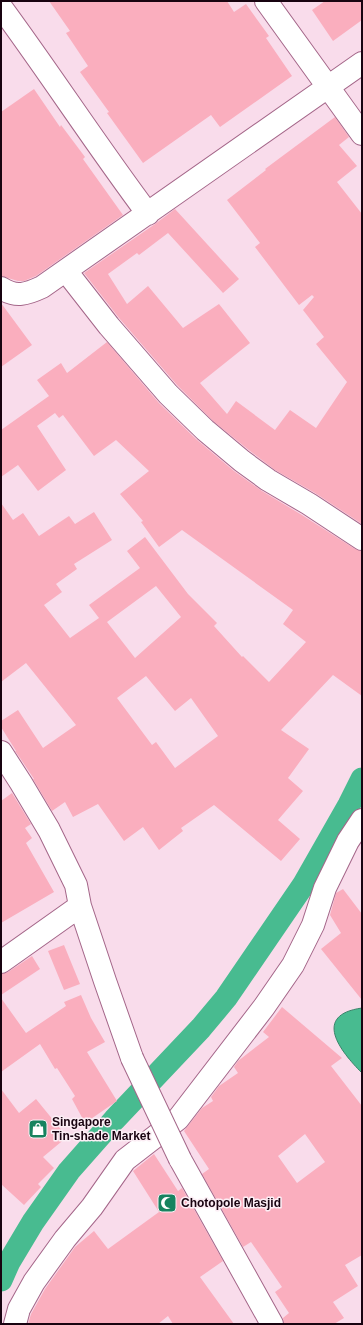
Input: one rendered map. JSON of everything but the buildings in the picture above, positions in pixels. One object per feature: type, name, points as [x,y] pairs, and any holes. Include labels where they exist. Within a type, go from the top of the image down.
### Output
[{"type":"street","points":[[266,1],[362,134]]},
{"type":"street","points":[[1,7],[148,214]]},
{"type":"street","points":[[1,288],[14,294],[26,294],[42,287],[362,63]]},
{"type":"street","points":[[66,271],[109,326],[168,394],[205,430],[262,476],[309,504],[362,540]]},
{"type":"street","points":[[1,752],[21,782],[49,830],[76,885],[80,906],[104,981],[132,1058],[180,1159],[272,1324]]},
{"type":"street","points":[[15,1324],[19,1309],[34,1282],[65,1239],[92,1207],[125,1160],[178,1119],[264,1007],[293,965],[313,925],[325,888],[348,841],[362,820]]},
{"type":"street","points":[[1,962],[80,906]]},
{"type":"shaded area","points":[[362,1008],[362,1073],[339,1045],[335,1035],[334,1026],[338,1018],[347,1012]]},
{"type":"waterway","points":[[1,1280],[9,1262],[33,1222],[69,1171],[114,1120],[201,1028],[226,998],[304,884],[362,779]]},
{"type":"place","name":"Singapore Tin-shade Market","points":[[38,1129]]},
{"type":"place","name":"Chotopole Masjid","points":[[167,1203]]}]
